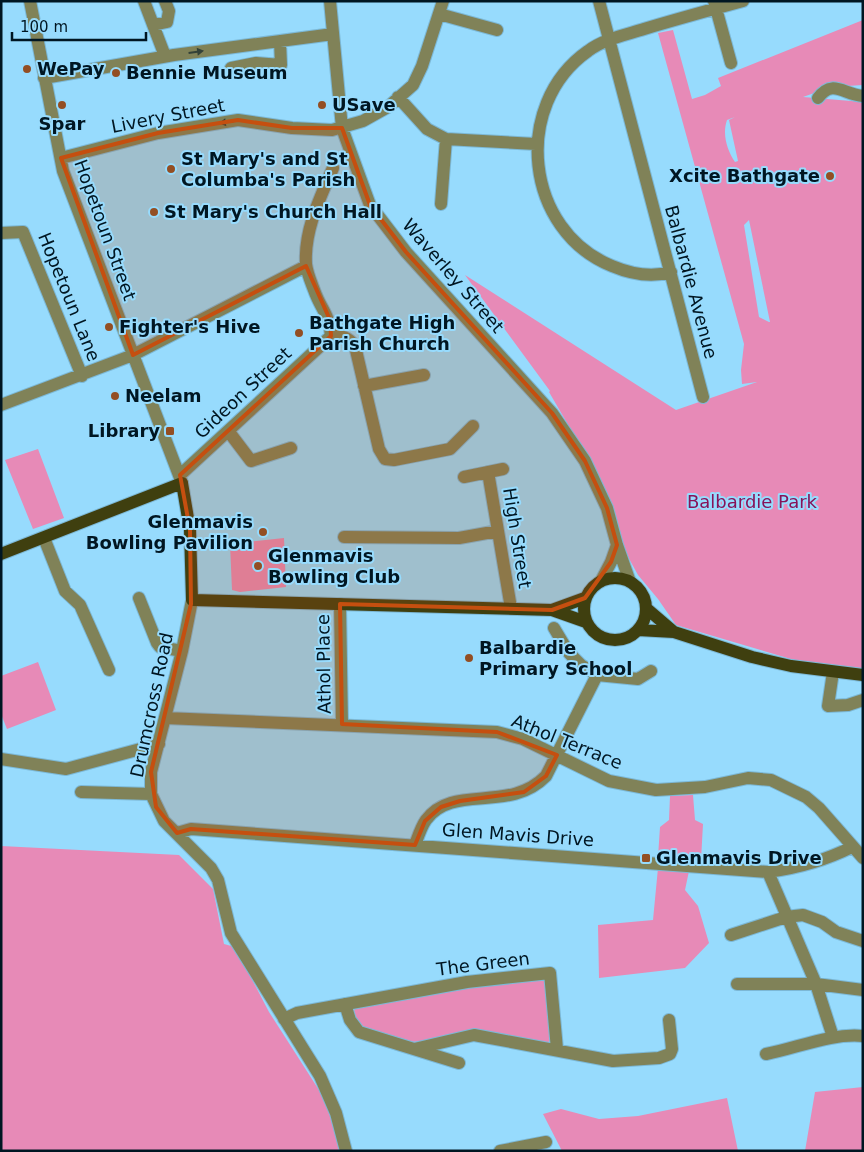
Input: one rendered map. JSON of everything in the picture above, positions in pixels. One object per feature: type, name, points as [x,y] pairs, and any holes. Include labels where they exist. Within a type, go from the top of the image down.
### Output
[{"type":"main road","points":[[1,554],[44,538],[181,479]]},
{"type":"main road","name":"Drumcross Road","points":[[181,479],[190,530],[192,600]]},
{"type":"main road","points":[[192,600],[552,610],[586,622],[600,636],[612,640],[623,639],[638,630],[645,620],[646,608],[641,591],[629,579],[609,578],[600,580],[589,590],[585,598],[583,610],[586,622]]},
{"type":"main road","points":[[552,610],[585,598]]},
{"type":"main road","points":[[646,608],[674,632]]},
{"type":"main road","points":[[638,630],[674,632],[752,657],[792,666],[863,675]]},
{"type":"street","name":"Hopetoun Street","points":[[30,1],[66,180],[181,479]]},
{"type":"street","points":[[144,1],[165,56]]},
{"type":"street","points":[[153,25],[167,22],[169,11],[165,1]]},
{"type":"street","name":"Waverley Street","points":[[330,1],[342,128],[370,205],[406,252],[552,413],[585,461],[608,508],[617,545],[629,579]]},
{"type":"street","name":"Balbardie Avenue","points":[[599,1],[703,397]]},
{"type":"street","points":[[670,272],[660,275],[640,275],[600,262],[571,238],[554,217],[543,194],[538,170],[536,144],[547,99],[568,69],[587,51],[609,39],[715,5],[743,1]]},
{"type":"street","points":[[715,5],[731,63]]},
{"type":"street","points":[[441,7],[497,30]]},
{"type":"street","name":"Livery Street","points":[[61,158],[199,126],[238,120],[276,126],[332,130],[363,121],[388,107],[413,85],[441,7]]},
{"type":"street","points":[[44,78],[165,56],[333,34]]},
{"type":"street","points":[[231,68],[256,63],[280,65],[280,41]]},
{"type":"street","points":[[818,98],[824,90],[834,88],[863,96]]},
{"type":"street","points":[[398,97],[427,128],[446,139],[536,144]]},
{"type":"street","points":[[441,204],[446,139]]},
{"type":"street","points":[[333,168],[316,208],[306,244],[306,266],[317,299],[330,320],[330,336],[340,335],[349,339],[355,346],[379,449],[385,459],[394,460],[450,449],[473,426]]},
{"type":"street","name":"Hopetoun Lane","points":[[1,232],[23,232],[82,376]]},
{"type":"street","points":[[1,405],[82,376],[133,355],[306,266]]},
{"type":"street","name":"Gideon Street","points":[[181,479],[330,336]]},
{"type":"street","points":[[364,386],[424,376]]},
{"type":"street","points":[[229,432],[251,461],[291,448]]},
{"type":"street","name":"High Street","points":[[464,477],[503,469]]},
{"type":"street","name":"High Street","points":[[488,472],[511,608]]},
{"type":"street","points":[[344,538],[459,538],[498,532]]},
{"type":"street","points":[[44,538],[65,591],[80,605],[109,670]]},
{"type":"street","points":[[600,580],[612,562],[617,545]]},
{"type":"street","points":[[139,598],[160,647],[182,651]]},
{"type":"street","name":"Drumcross Road","points":[[192,600],[182,651],[151,772],[152,794],[164,821],[211,868],[218,880],[231,933],[320,1076],[336,1113],[346,1151]]},
{"type":"street","name":"Athol Place","points":[[340,604],[342,724]]},
{"type":"street","points":[[554,628],[569,652],[581,665],[597,675],[638,680],[651,671]]},
{"type":"street","points":[[833,672],[828,706],[848,705],[863,700]]},
{"type":"street","points":[[415,845],[425,821],[441,807],[460,800],[498,798],[524,792],[536,786],[546,776],[597,675]]},
{"type":"street","name":"Athol Terrace","points":[[165,718],[497,732],[524,740],[609,781],[656,790],[705,787],[748,778],[771,780],[806,797],[820,808],[863,858]]},
{"type":"street","points":[[1,759],[66,769],[158,744]]},
{"type":"street","points":[[80,792],[152,794]]},
{"type":"street","name":"Glen Mavis Drive","points":[[177,833],[191,828],[768,872],[801,867],[826,860],[852,847]]},
{"type":"street","points":[[768,872],[816,984],[833,1037]]},
{"type":"street","points":[[731,935],[786,917],[803,915],[822,922],[836,932],[863,941]]},
{"type":"street","name":"The Green","points":[[284,1019],[297,1013],[467,982],[550,973],[557,1049]]},
{"type":"street","points":[[737,984],[816,984],[863,990]]},
{"type":"street","points":[[345,1004],[350,1020],[359,1032],[459,1063]]},
{"type":"street","points":[[414,1048],[474,1035],[613,1061],[659,1058],[670,1054],[672,1048],[668,1020]]},
{"type":"street","points":[[766,1054],[792,1049],[833,1037],[863,1036]]},
{"type":"street","points":[[500,1151],[546,1142]]},
{"type":"highlighted area","points":[[238,120],[292,128],[342,128],[370,205],[406,252],[552,413],[585,461],[607,508],[617,545],[611,562],[585,598],[552,610],[340,604],[342,724],[497,732],[557,755],[546,776],[524,792],[460,801],[441,807],[425,821],[415,845],[191,829],[177,833],[156,807],[151,772],[191,604],[190,530],[180,475],[331,336],[330,320],[306,266],[133,355],[61,158],[158,133]]},
{"type":"green space","name":"Balbardie Park","points":[[863,20],[863,85],[831,87],[803,97],[863,102],[863,668],[827,667],[791,659],[676,625],[638,575],[627,555],[617,524],[588,459],[550,391],[465,275],[676,410],[757,382],[742,384],[741,370],[744,344],[658,33],[673,30],[692,99],[705,95],[721,86],[718,78]],"holes":[[[735,117],[729,120],[738,161],[735,162],[725,136],[727,120]],[[749,220],[770,322],[759,317],[744,225]]]},
{"type":"green space","points":[[38,449],[64,518],[33,529],[5,460]]},
{"type":"green space","name":"Glenmavis Bowling Club","points":[[284,538],[286,587],[240,592],[232,590],[230,544]]},
{"type":"green space","points":[[38,662],[56,710],[7,729],[1,714],[1,676]]},
{"type":"green space","points":[[693,795],[695,820],[703,824],[701,860],[658,857],[660,827],[669,820],[670,796]]},
{"type":"green space","points":[[1,846],[179,855],[213,889],[224,944],[235,947],[269,1012],[326,1101],[340,1151],[1,1151]]},
{"type":"green space","points":[[658,868],[689,871],[685,890],[698,906],[709,943],[685,968],[599,978],[598,925],[653,920]]},
{"type":"green space","points":[[543,978],[546,981],[552,1039],[547,1043],[475,1030],[427,1041],[408,1042],[364,1028],[357,1021],[354,1011],[356,1006],[383,999]]},
{"type":"green space","points":[[863,1087],[863,1151],[805,1151],[815,1092]]},
{"type":"green space","points":[[727,1098],[738,1151],[562,1151],[543,1114],[561,1109],[599,1119],[638,1116]]},
{"type":"place","name":"WePay","points":[[27,69]]},
{"type":"place","name":"Bennie Museum","points":[[116,73]]},
{"type":"place","name":"Spar","points":[[62,105]]},
{"type":"place","name":"USave","points":[[322,105]]},
{"type":"place","name":"St Mary's and St Columba's Parish","points":[[171,169]]},
{"type":"place","name":"Xcite Bathgate","points":[[830,176]]},
{"type":"place","name":"St Mary's Church Hall","points":[[154,212]]},
{"type":"place","name":"Fighter's Hive","points":[[109,327]]},
{"type":"place","name":"Bathgate High Parish Church","points":[[299,333]]},
{"type":"place","name":"Neelam","points":[[115,396]]},
{"type":"place","name":"Library","points":[[170,431]]},
{"type":"place","name":"Glenmavis Bowling Pavilion","points":[[263,532]]},
{"type":"place","name":"Glenmavis Bowling Club","points":[[258,566]]},
{"type":"place","name":"Balbardie Primary School","points":[[469,658]]},
{"type":"place","name":"Glenmavis Drive","points":[[646,858]]}]
